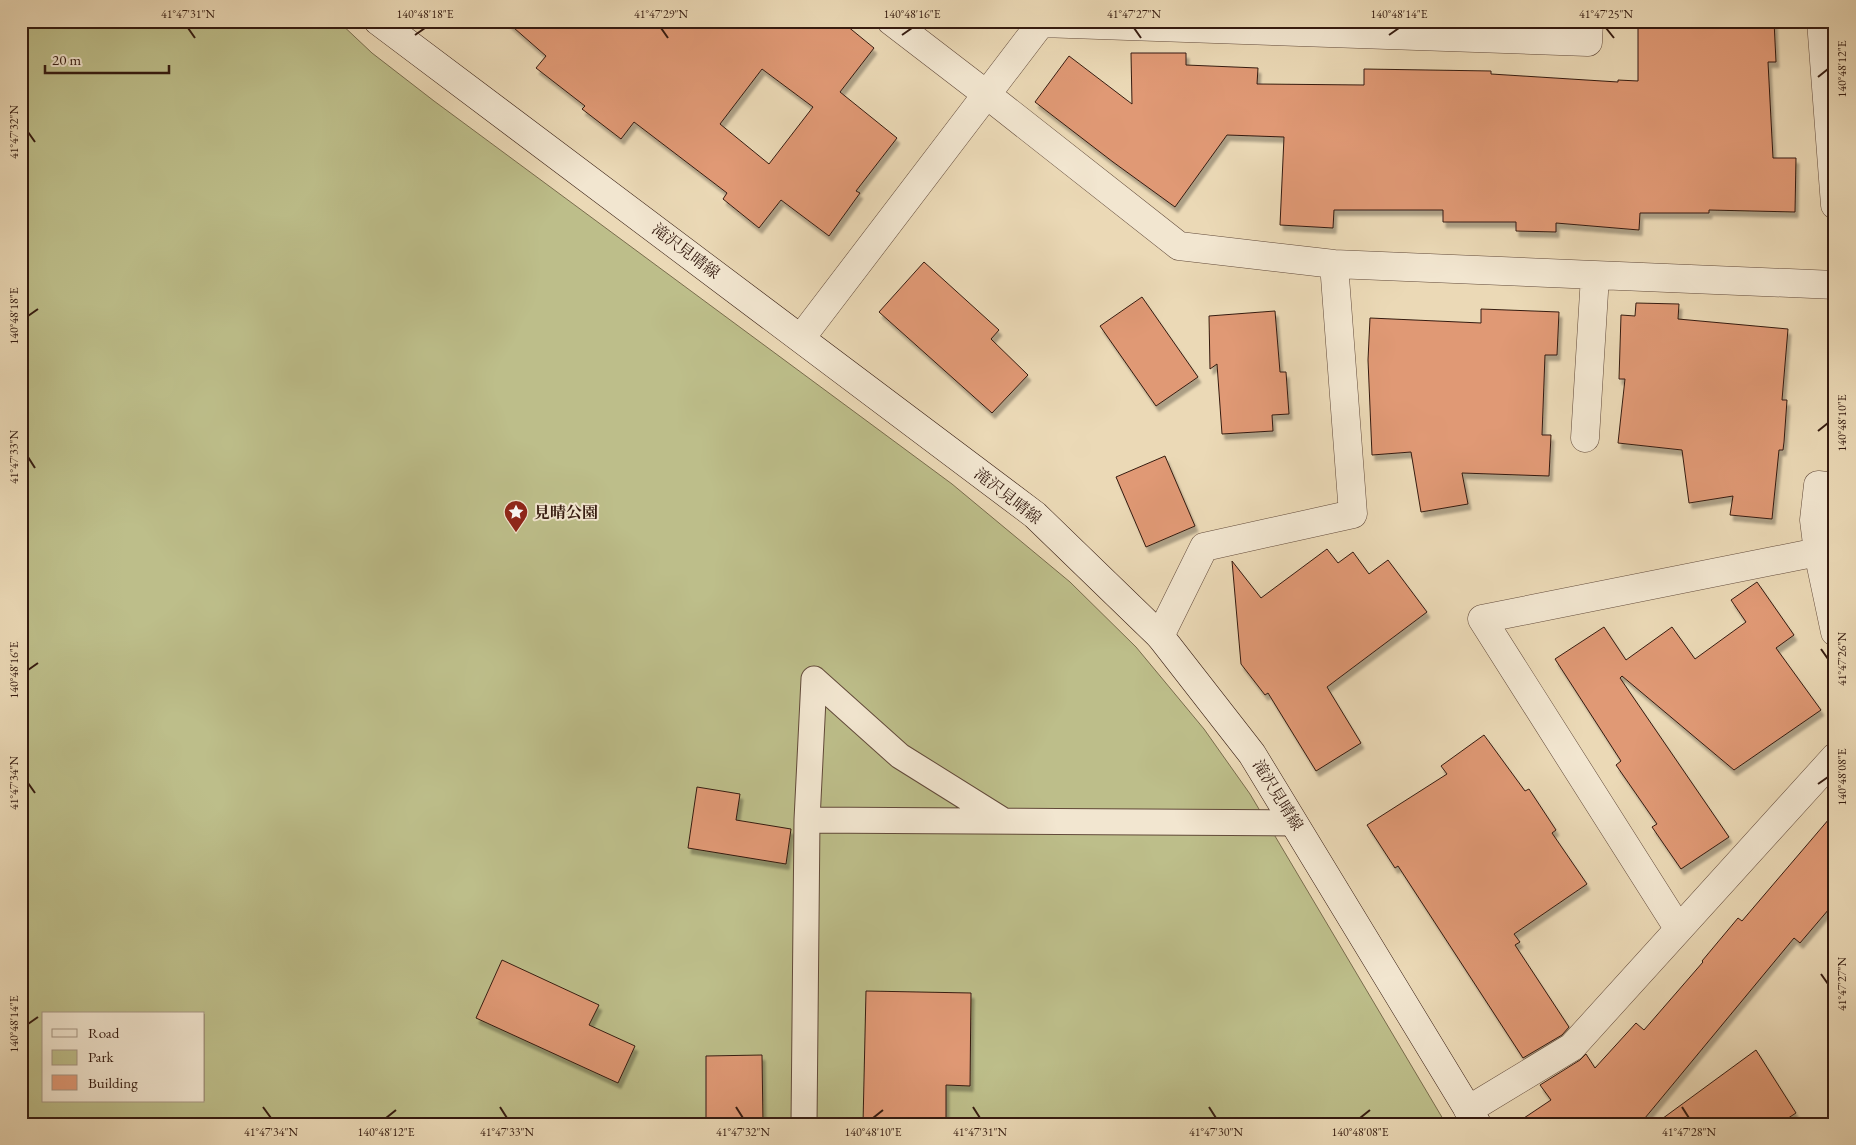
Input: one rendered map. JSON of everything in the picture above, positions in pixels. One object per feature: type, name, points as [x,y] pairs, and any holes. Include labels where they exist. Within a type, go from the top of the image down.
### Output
[{"type":"street","name":"滝沢見晴線","points":[[378,21],[1035,515],[1160,636],[1252,754],[1472,1117]]},
{"type":"street","points":[[891,21],[1179,246],[1334,264],[1835,285]]},
{"type":"street","points":[[801,338],[1041,23],[1588,42],[1589,21]]},
{"type":"street","points":[[1821,21],[1835,205]]},
{"type":"street","points":[[1160,636],[1204,547],[1353,514],[1334,264]]},
{"type":"street","points":[[1585,438],[1595,276]]},
{"type":"street","points":[[1835,487],[1818,486],[1814,520],[1818,552],[1835,632]]},
{"type":"street","points":[[1678,928],[1482,618],[1818,552]]},
{"type":"street","points":[[1472,1117],[1572,1047],[1835,757]]},
{"type":"lane","points":[[804,1124],[806,820],[814,679],[900,756],[1004,821]]},
{"type":"lane","points":[[806,820],[1294,823]]},
{"type":"green space","name":"見晴公園","points":[[21,21],[338,21],[372,53],[434,101],[952,484],[1070,582],[1136,647],[1204,729],[1250,794],[1446,1124],[21,1124]]},
{"type":"building","points":[[506,21],[841,21],[874,48],[840,92],[897,138],[856,191],[860,193],[829,236],[781,200],[759,228],[723,199],[727,193],[634,122],[621,139],[582,109],[585,106],[536,68],[546,56]],"holes":[[[762,69],[813,107],[769,164],[720,124]]]},
{"type":"building","points":[[1638,21],[1774,21],[1776,62],[1768,62],[1773,158],[1796,158],[1795,212],[1709,210],[1709,213],[1640,213],[1639,230],[1556,223],[1556,232],[1516,231],[1516,222],[1443,222],[1443,210],[1334,210],[1333,228],[1280,225],[1284,137],[1227,135],[1175,207],[1035,102],[1069,56],[1132,104],[1131,53],[1186,53],[1186,65],[1258,68],[1257,84],[1364,85],[1364,69],[1491,71],[1491,74],[1618,82],[1618,80],[1638,81]]},
{"type":"building","points":[[924,262],[999,330],[991,339],[1028,375],[992,413],[879,312]]},
{"type":"building","points":[[1142,297],[1198,377],[1156,406],[1100,326]]},
{"type":"building","points":[[1636,303],[1679,304],[1678,319],[1788,329],[1782,400],[1787,400],[1784,442],[1783,450],[1779,450],[1772,519],[1730,515],[1733,496],[1689,503],[1682,450],[1618,443],[1625,379],[1619,379],[1621,315],[1635,316]]},
{"type":"building","points":[[1481,309],[1559,312],[1557,355],[1545,355],[1542,435],[1551,435],[1549,476],[1462,473],[1468,504],[1421,512],[1411,452],[1372,455],[1368,360],[1370,318],[1481,323]]},
{"type":"building","points":[[1275,311],[1280,372],[1286,372],[1289,414],[1272,415],[1273,431],[1222,434],[1217,364],[1210,369],[1209,316]]},
{"type":"building","points":[[1165,456],[1195,526],[1146,547],[1116,477]]},
{"type":"building","points":[[1327,549],[1338,563],[1353,552],[1369,574],[1388,560],[1427,612],[1327,687],[1361,743],[1316,771],[1268,693],[1265,695],[1241,664],[1232,561],[1261,598]]},
{"type":"building","points":[[1757,582],[1794,635],[1776,648],[1821,710],[1734,770],[1622,676],[1620,678],[1729,837],[1681,869],[1652,827],[1657,824],[1616,765],[1621,761],[1555,659],[1604,627],[1626,660],[1672,627],[1695,659],[1746,622],[1731,600]]},
{"type":"building","points":[[1484,735],[1525,791],[1529,789],[1556,830],[1552,833],[1587,884],[1514,934],[1520,942],[1515,945],[1569,1027],[1562,1035],[1523,1058],[1398,866],[1395,868],[1367,825],[1447,774],[1441,766]]},
{"type":"building","points":[[697,787],[740,794],[736,820],[791,829],[786,864],[688,848]]},
{"type":"building","points":[[1835,812],[1835,902],[1800,943],[1794,938],[1640,1124],[1515,1124],[1551,1100],[1540,1085],[1580,1060],[1586,1054],[1595,1068],[1636,1023],[1644,1030],[1738,918],[1742,921]]},
{"type":"building","points":[[502,960],[599,1005],[589,1025],[635,1046],[618,1083],[476,1018]]},
{"type":"building","points":[[866,991],[971,993],[970,1086],[946,1085],[946,1124],[863,1124]]},
{"type":"building","points":[[1756,1050],[1796,1113],[1779,1124],[1655,1124]]},
{"type":"building","points":[[762,1055],[763,1124],[706,1124],[706,1056]]},
{"type":"place","name":"見晴公園","points":[[516,533]]}]
